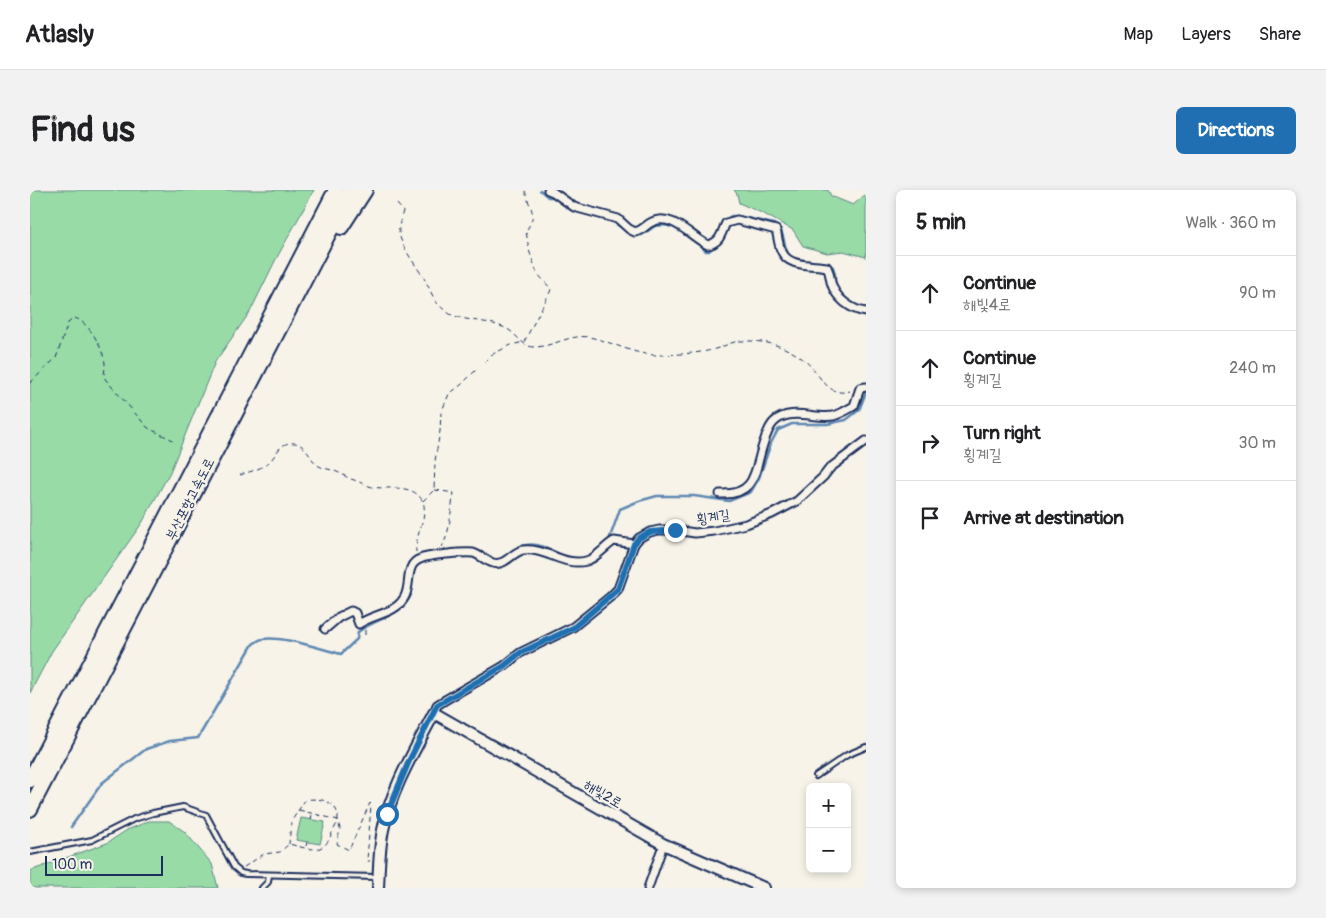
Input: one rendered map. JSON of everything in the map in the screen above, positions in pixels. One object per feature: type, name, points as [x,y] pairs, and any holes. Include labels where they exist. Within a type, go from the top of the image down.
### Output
[{"type":"highway","points":[[290,279],[326,190]]},
{"type":"highway","name":"부산포항고속도로","points":[[30,780],[336,190]]},
{"type":"highway","name":"부산포항고속도로","points":[[30,809],[351,190]]},
{"type":"highway","points":[[299,290],[365,190]]},
{"type":"street","points":[[548,190],[574,207],[618,219],[635,232],[642,230],[652,222],[667,221],[675,223],[708,245],[715,244],[720,238],[726,223],[736,220],[776,230],[781,250],[786,258],[800,264],[827,267],[839,298],[859,311],[866,312]]},
{"type":"street","name":"횡계길","points":[[720,494],[732,495],[751,484],[761,450],[774,422],[788,415],[839,415],[854,406],[863,388]]},
{"type":"street","name":"횡계길","points":[[634,544],[639,538],[650,532],[675,530],[695,533],[714,531],[746,524],[772,514],[797,501],[830,468],[866,441]]},
{"type":"street","points":[[326,629],[339,617],[350,611],[355,613],[359,624],[366,619],[396,608],[404,599],[409,588],[409,570],[414,562],[418,560],[465,552],[475,554],[493,563],[502,563],[520,550],[536,550],[569,560],[586,561],[596,556],[608,544],[614,541],[634,544],[618,589],[610,598],[573,628],[520,653],[496,671],[437,705],[409,761],[387,814],[382,831],[378,888]]},
{"type":"street","name":"해빛2로","points":[[434,713],[663,844],[764,888]]},
{"type":"street","points":[[648,888],[661,851]]},
{"type":"lane","points":[[816,776],[847,755],[866,747]]},
{"type":"lane","points":[[30,852],[92,840],[134,819],[183,807],[206,815],[234,867],[246,874],[379,877]]},
{"type":"lane","points":[[262,888],[268,882],[269,875]]},
{"type":"path","points":[[423,501],[434,490],[435,461],[441,413],[449,394],[462,385],[491,355],[511,345],[523,342],[551,289],[537,273],[529,250],[526,231],[533,221],[534,214],[529,205],[525,190]]},
{"type":"path","points":[[397,204],[403,211],[398,233],[414,266],[424,278],[438,304],[452,315],[496,324],[506,328],[515,334],[519,340],[532,347],[553,344],[570,337],[588,337],[636,353],[658,355],[714,350],[724,344],[738,341],[759,342],[779,345],[804,360],[832,391],[841,393],[863,388]]},
{"type":"path","points":[[30,383],[56,358],[68,323],[77,318],[86,324],[96,341],[104,359],[104,377],[106,380],[148,428],[173,440]]},
{"type":"path","points":[[240,475],[269,463],[281,447],[290,443],[301,445],[308,450],[318,466],[374,487],[389,487],[412,491],[423,501],[424,508],[422,524],[416,538],[415,550],[418,560]]},
{"type":"path","points":[[434,490],[454,493],[450,510],[451,524],[448,529],[448,536],[441,547],[442,555]]},
{"type":"path","points":[[365,630],[365,635]]},
{"type":"path","points":[[239,871],[264,854],[280,852],[289,844],[291,822],[305,800],[312,798],[325,800],[335,808],[340,829],[337,844],[349,850],[370,803],[367,860],[380,861]]},
{"type":"path","points":[[298,810],[338,820]]},
{"type":"path","points":[[311,820],[312,814]]},
{"type":"path","points":[[289,844],[313,849],[321,848],[328,842],[338,820]]},
{"type":"path","points":[[306,847],[307,842]]},
{"type":"green space","points":[[30,190],[314,190],[275,261],[250,312],[215,362],[170,472],[142,523],[52,651],[30,693]]},
{"type":"green space","points":[[734,190],[828,190],[831,196],[853,205],[866,194],[866,257],[843,251],[827,253],[803,246],[793,230],[739,203]]},
{"type":"green space","points":[[301,818],[325,822],[320,844],[296,840]]},
{"type":"green space","points":[[149,821],[169,821],[185,832],[212,864],[218,888],[30,888],[30,871],[107,843],[127,830]]},
{"type":"waterway","points":[[540,190],[548,197],[554,197],[568,207]]},
{"type":"waterway","points":[[582,213],[610,220],[633,235],[642,235],[655,226],[664,225],[681,231]]},
{"type":"waterway","points":[[724,221],[731,216],[738,216],[774,224],[782,234],[790,257],[803,261]]},
{"type":"waterway","points":[[692,238],[706,251],[709,251],[714,246]]},
{"type":"waterway","points":[[828,265],[833,267],[835,284]]},
{"type":"waterway","points":[[608,543],[620,509],[639,501],[657,496],[694,496],[729,501],[751,492],[759,478],[771,443],[778,430],[792,424],[827,424],[846,420],[859,410],[866,392]]},
{"type":"waterway","points":[[521,546],[538,545],[564,557]]},
{"type":"waterway","points":[[580,565],[593,563],[603,554]]},
{"type":"waterway","points":[[71,827],[102,783],[146,749],[170,741],[198,738],[253,644],[262,639],[281,639],[341,654],[357,639],[358,632],[395,613],[407,602],[411,595]]},
{"type":"route","points":[[387,814],[409,761],[437,705],[504,666],[520,653],[573,628],[610,598],[618,589],[634,544],[639,538],[650,532],[675,530]]}]
